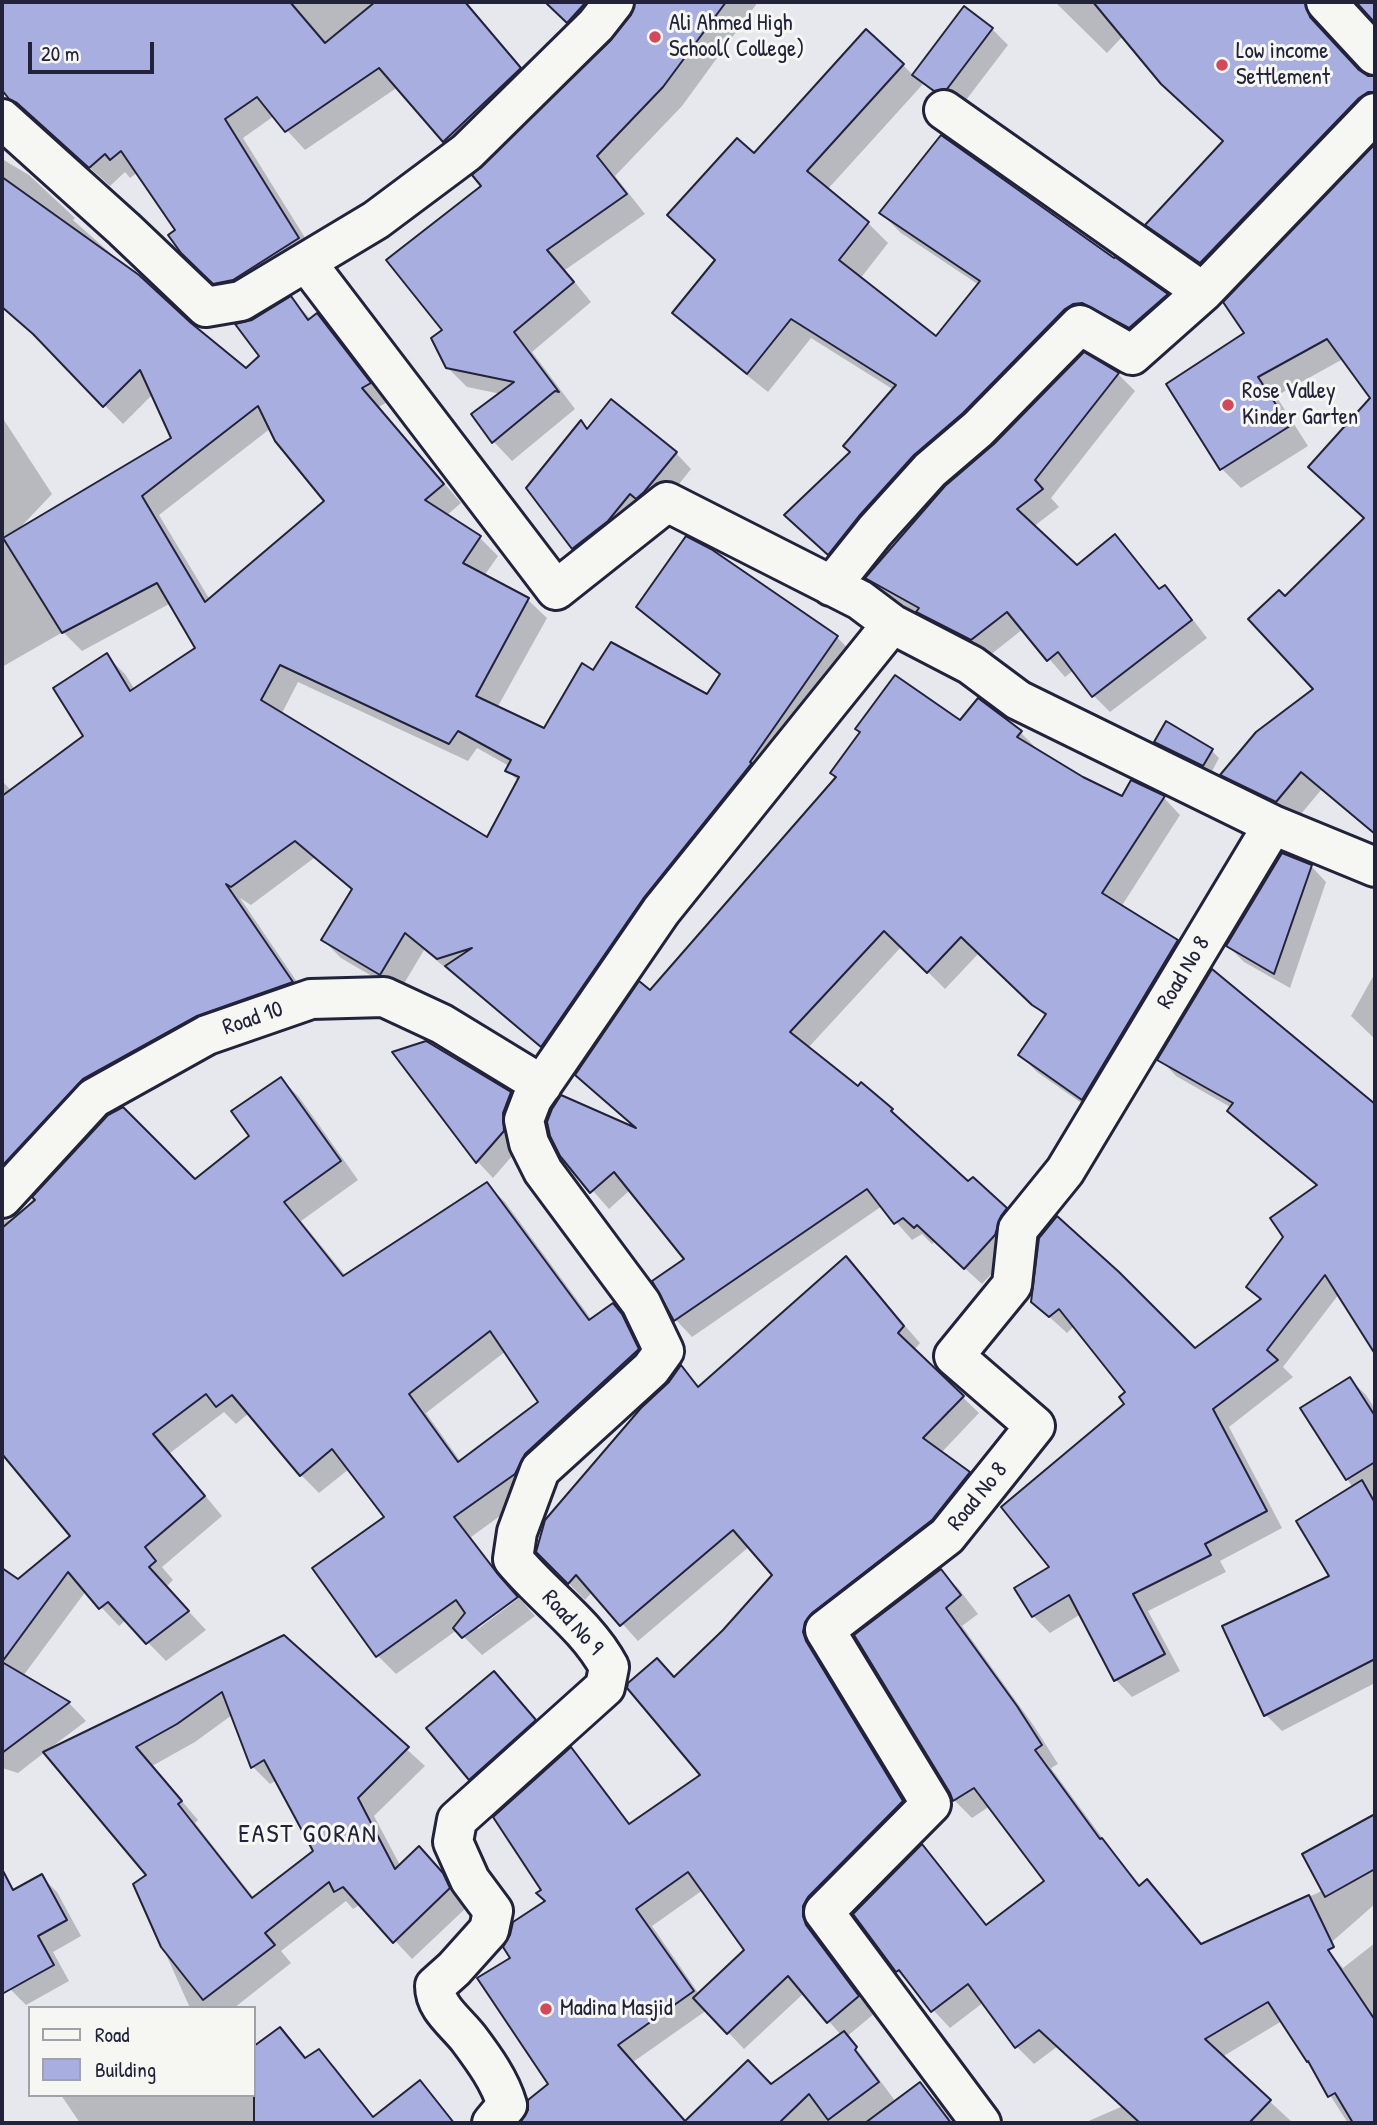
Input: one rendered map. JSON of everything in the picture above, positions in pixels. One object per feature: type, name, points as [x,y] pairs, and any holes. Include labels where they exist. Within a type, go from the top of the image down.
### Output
[{"type":"street","points":[[2,119],[206,307],[241,301],[376,220],[467,152],[596,25],[614,2]]},
{"type":"street","points":[[1326,2],[1375,55]]},
{"type":"street","points":[[944,110],[1203,292]]},
{"type":"street","points":[[831,586],[874,531],[930,470],[978,429],[1080,325],[1132,355],[1203,292],[1375,113]]},
{"type":"street","points":[[306,262],[556,590],[667,502],[860,600],[892,624],[971,665],[1018,700],[1273,825],[1375,867]]},
{"type":"street","points":[[542,1085],[661,911],[892,624]]},
{"type":"street","name":"Road No 8","points":[[981,2123],[824,1912],[931,1804],[825,1630],[947,1536],[1035,1426],[954,1356],[1012,1285],[1018,1229],[1065,1171],[1273,825]]},
{"type":"street","name":"Road 10","points":[[2,1198],[94,1098],[207,1035],[311,999],[384,997],[442,1024],[542,1085]]},
{"type":"street","name":"Road No 9","points":[[492,2123],[507,2105],[502,2089],[468,2039],[435,2000],[435,1986],[489,1930],[493,1911],[470,1880],[453,1842],[457,1820],[605,1687],[609,1667],[601,1651],[513,1559],[517,1532],[540,1470],[651,1369],[664,1351],[641,1303],[543,1171],[529,1143],[524,1120],[532,1099],[542,1085]]},
{"type":"building","points":[[2,2],[290,2],[325,43],[375,2],[465,2],[521,68],[443,142],[379,68],[285,132],[257,97],[225,119],[299,238],[233,280],[213,284],[181,253],[168,235],[175,230],[121,151],[110,160],[105,154],[89,168],[2,90]]},
{"type":"building","points":[[545,2],[586,2],[567,23]]},
{"type":"building","points":[[635,2],[726,2],[663,87],[597,156],[627,194],[547,250],[574,282],[514,332],[559,392],[555,391],[492,443],[471,414],[514,382],[446,368],[431,338],[442,330],[386,260],[481,186],[472,175],[611,40],[631,15]]},
{"type":"building","points":[[1093,2],[1305,2],[1310,17],[1359,70],[1368,76],[1375,76],[1375,92],[1368,92],[1359,98],[1200,263],[1145,225],[1223,141],[1161,84]]},
{"type":"building","points":[[1356,2],[1375,2],[1375,23]]},
{"type":"building","points":[[964,6],[993,28],[947,89],[934,91],[912,75]]},
{"type":"building","points":[[866,29],[904,64],[807,171],[869,222],[839,260],[936,336],[980,281],[879,213],[941,135],[1168,294],[1129,328],[1082,303],[1065,309],[963,413],[914,455],[828,555],[784,515],[850,452],[843,446],[896,385],[791,319],[747,374],[672,313],[715,260],[667,215],[737,138],[754,153]]},
{"type":"building","points":[[1375,144],[1375,834],[1301,772],[1276,802],[1220,775],[1256,732],[1313,689],[1248,619],[1279,590],[1285,596],[1364,518],[1308,467],[1370,398],[1327,339],[1258,377],[1290,426],[1220,470],[1166,384],[1244,333],[1223,302]]},
{"type":"building","points":[[2,177],[139,275],[191,323],[246,368],[259,356],[235,324],[252,320],[291,296],[308,320],[317,313],[371,383],[362,388],[444,484],[425,500],[481,536],[463,563],[529,598],[476,696],[544,728],[582,663],[593,670],[611,642],[707,694],[720,674],[636,607],[686,536],[711,549],[838,636],[750,762],[752,763],[643,899],[541,1047],[445,966],[472,948],[437,959],[405,933],[380,975],[321,940],[352,889],[295,841],[231,887],[226,884],[293,982],[197,1016],[83,1079],[2,1166],[2,796],[83,736],[53,688],[107,653],[130,691],[195,648],[157,583],[62,633],[3,538],[171,438],[140,370],[103,407],[33,334],[2,307]],"holes":[[[258,406],[275,441],[324,501],[205,602],[142,496]],[[280,665],[449,744],[458,731],[511,760],[505,771],[519,777],[487,837],[261,700]]]},
{"type":"building","points":[[1084,352],[1119,373],[1035,480],[1043,489],[1017,509],[1077,565],[1115,534],[1159,589],[1165,585],[1192,620],[1092,697],[1058,652],[1047,661],[1007,612],[971,640],[916,612],[919,608],[865,578],[945,486],[994,444]]},
{"type":"building","points":[[611,399],[677,452],[644,492],[636,499],[630,494],[608,521],[572,549],[526,488],[581,420],[587,429]]},
{"type":"building","points":[[895,675],[960,720],[978,698],[1022,731],[1017,737],[1083,777],[1122,796],[1131,780],[1165,796],[1102,893],[1178,940],[1082,1100],[1018,1055],[1046,1014],[1032,1005],[961,937],[927,973],[884,931],[790,1032],[858,1086],[861,1082],[968,1181],[973,1177],[1007,1208],[1001,1216],[995,1235],[964,1269],[917,1225],[914,1228],[903,1218],[894,1224],[867,1189],[674,1321],[652,1281],[684,1259],[614,1172],[590,1193],[560,1156],[550,1136],[547,1122],[561,1095],[636,1128],[575,1075],[639,981],[650,990],[836,777],[830,773],[860,732],[855,729]]},
{"type":"building","points":[[1166,721],[1213,749],[1203,766],[1154,742]]},
{"type":"building","points":[[1282,853],[1312,865],[1274,974],[1226,946]]},
{"type":"building","points":[[1212,969],[1375,1104],[1375,1354],[1325,1275],[1267,1350],[1278,1360],[1213,1409],[1267,1511],[1205,1544],[1211,1555],[1133,1594],[1165,1654],[1114,1681],[1069,1595],[1032,1617],[1014,1588],[1049,1567],[1001,1507],[1124,1404],[1119,1397],[1125,1392],[1059,1309],[1049,1317],[1031,1302],[1039,1238],[1057,1216],[1119,1272],[1195,1348],[1261,1299],[1246,1287],[1283,1237],[1270,1218],[1317,1185],[1227,1111],[1233,1103],[1157,1060]]},
{"type":"building","points":[[426,1041],[511,1092],[503,1113],[504,1131],[476,1163],[392,1052]]},
{"type":"building","points":[[281,1077],[341,1161],[284,1202],[343,1276],[487,1182],[589,1320],[613,1303],[622,1314],[639,1349],[525,1454],[515,1474],[454,1517],[518,1597],[462,1638],[453,1628],[465,1613],[456,1600],[376,1657],[312,1568],[384,1517],[332,1449],[300,1476],[232,1395],[216,1407],[206,1394],[153,1434],[205,1496],[145,1547],[156,1561],[149,1567],[189,1611],[146,1644],[108,1602],[99,1609],[68,1572],[2,1662],[2,1568],[18,1579],[70,1536],[2,1454],[2,1228],[35,1200],[32,1197],[108,1115],[123,1107],[195,1179],[249,1136],[231,1111]],"holes":[[[490,1331],[538,1402],[458,1462],[409,1394]]]},
{"type":"building","points":[[846,1256],[904,1326],[898,1333],[964,1396],[923,1438],[970,1472],[932,1520],[812,1613],[805,1622],[803,1632],[806,1641],[903,1801],[808,1897],[803,1906],[806,1925],[859,1996],[827,2023],[788,1976],[727,2034],[693,1998],[744,1950],[688,1872],[636,1909],[694,1991],[618,2045],[685,2121],[748,2060],[771,2084],[844,2031],[879,2082],[828,2120],[809,2094],[779,2123],[520,2123],[528,2110],[528,2100],[548,2084],[477,1978],[510,1958],[503,1947],[513,1922],[545,1901],[536,1893],[541,1890],[493,1817],[571,1747],[629,1824],[700,1775],[627,1688],[628,1683],[657,1658],[674,1677],[723,1630],[772,1575],[733,1530],[620,1626],[576,1575],[568,1584],[536,1552],[545,1520],[641,1408],[669,1382],[681,1365],[698,1387]]},
{"type":"building","points":[[1350,1377],[1375,1416],[1375,1462],[1346,1480],[1300,1408]]},
{"type":"building","points":[[1362,1480],[1375,1503],[1375,1659],[1264,1716],[1222,1626],[1329,1576],[1296,1521]]},
{"type":"building","points":[[941,1569],[961,1595],[946,1608],[1042,1745],[1035,1750],[1100,1839],[1102,1838],[1139,1886],[1147,1879],[1201,1944],[1309,1895],[1334,1947],[1328,1950],[1375,2020],[1375,2123],[1353,2123],[1335,2093],[1328,2097],[1308,2061],[1268,2002],[1205,2039],[1271,2100],[1249,2123],[1140,2123],[1039,2030],[1015,2048],[968,1984],[931,2012],[899,1970],[896,1972],[853,1914],[922,1844],[986,1925],[1044,1881],[974,1788],[953,1801],[854,1635]]},
{"type":"building","points":[[284,1635],[409,1747],[358,1798],[395,1869],[419,1846],[443,1873],[450,1888],[393,1943],[343,1887],[334,1892],[329,1882],[265,1933],[275,1945],[203,2000],[161,1947],[133,1884],[146,1875],[43,1752]],"holes":[[[222,1692],[251,1768],[264,1760],[313,1851],[252,1898],[178,1804],[182,1801],[136,1747],[177,1724]]]},
{"type":"building","points":[[2,1662],[70,1702],[2,1753]]},
{"type":"building","points":[[494,1671],[536,1720],[469,1780],[426,1728]]},
{"type":"building","points":[[1375,1814],[1375,1869],[1325,1897],[1302,1854]]},
{"type":"building","points":[[2,1869],[13,1890],[42,1874],[67,1920],[38,1936],[54,1965],[2,1994]]},
{"type":"building","points":[[280,2027],[305,2058],[319,2049],[373,2117],[420,2080],[454,2123],[254,2123],[256,2045]]},
{"type":"building","points":[[920,2082],[951,2123],[865,2123]]},
{"type":"place","name":"Ali Ahmed High School( College)","points":[[655,37]]},
{"type":"place","name":"Low income Settlement","points":[[1222,65]]},
{"type":"place","name":"Rose Valley Kinder Garten","points":[[1228,405]]},
{"type":"place","name":"Madina Masjid","points":[[546,2009]]},
{"type":"district","name":"EAST GORAN","points":[[308,1835]]}]
